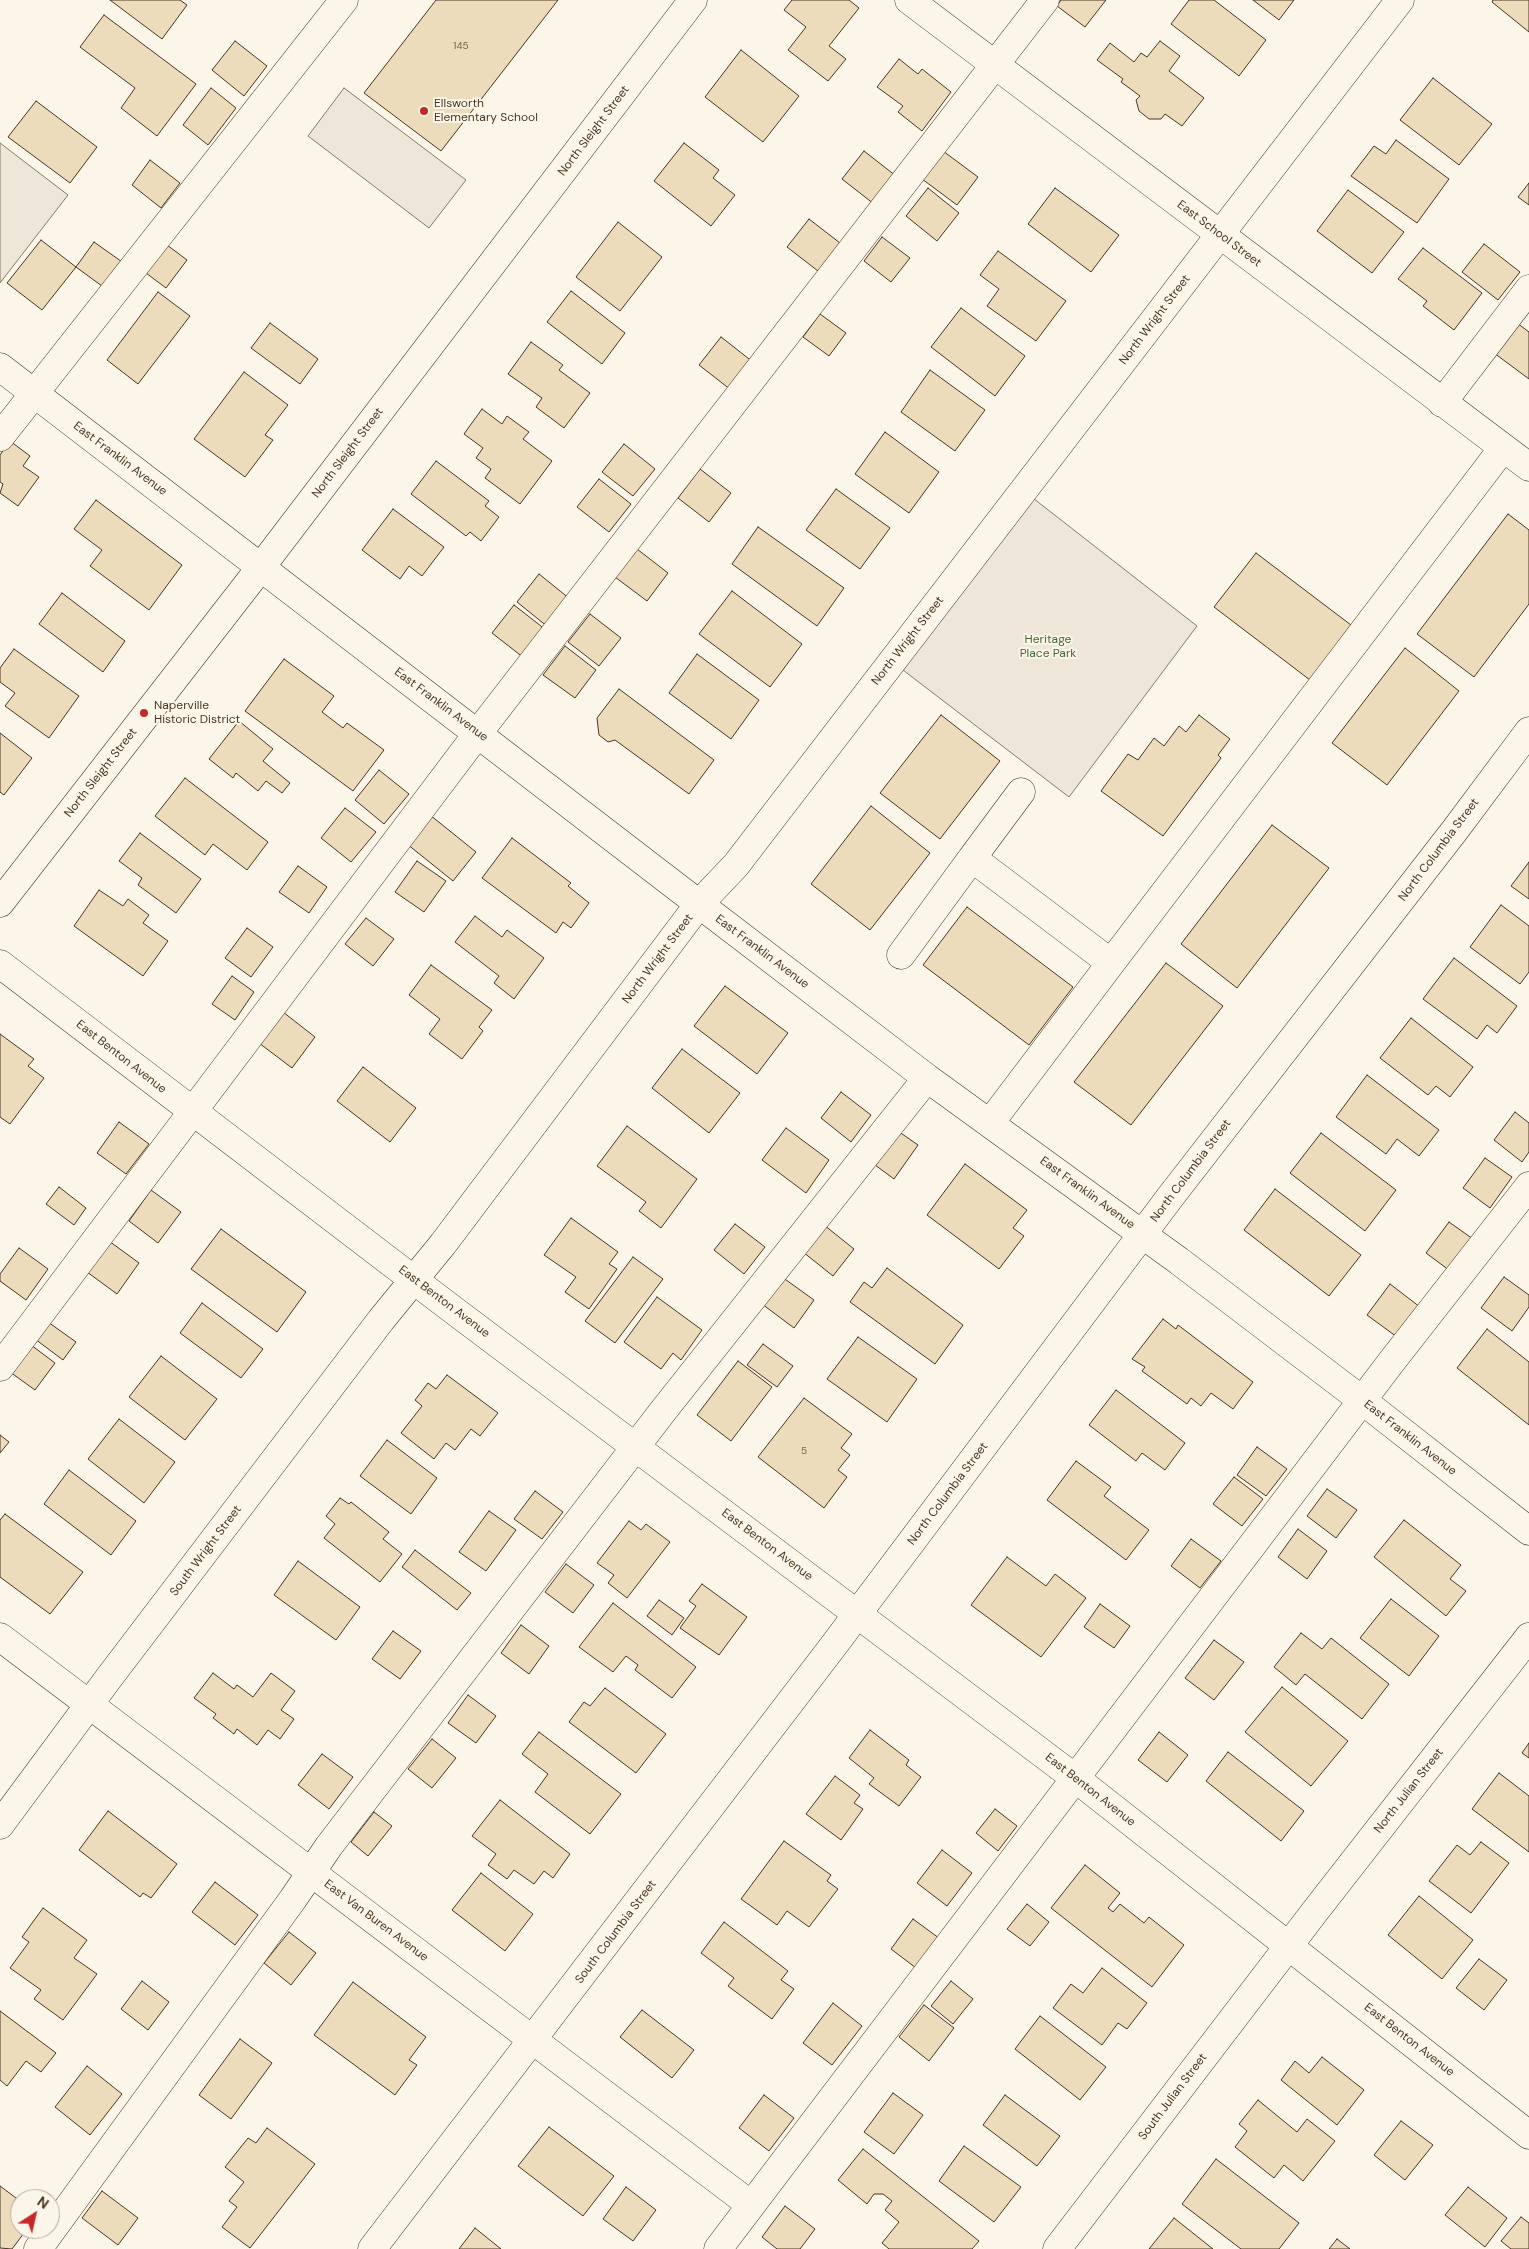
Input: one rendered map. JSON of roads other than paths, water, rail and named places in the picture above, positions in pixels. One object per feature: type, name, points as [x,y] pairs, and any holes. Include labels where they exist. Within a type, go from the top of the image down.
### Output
[{"type":"street","points":[[0,437],[33,392],[171,222],[344,0]]},
{"type":"street","name":"North Sleight Street","points":[[0,903],[261,567],[693,0]]},
{"type":"street","name":"East School Street","points":[[910,0],[1529,467]]},
{"type":"street","points":[[0,1367],[478,733],[1045,0]]},
{"type":"street","name":"North Wright Street","points":[[414,1280],[699,904],[742,857],[1400,0]]},
{"type":"street","points":[[1442,403],[1529,289]]},
{"type":"street","name":"East Franklin Avenue","points":[[0,367],[927,1078],[1143,1234],[1363,1401],[1529,1531]]},
{"type":"street","points":[[990,1123],[1503,448]]},
{"type":"street","name":"North Columbia Street","points":[[857,1613],[1143,1234],[1529,731]]},
{"type":"street","points":[[901,955],[1022,792]]},
{"type":"street","points":[[972,858],[1111,963]]},
{"type":"street","name":"East Benton Avenue","points":[[0,964],[414,1280],[1075,1778],[1529,2135]]},
{"type":"street","points":[[38,2249],[293,1900],[311,1872],[636,1446],[927,1078]]},
{"type":"street","points":[[718,2249],[1052,1812],[1075,1778],[1529,1186]]},
{"type":"street","name":"South Wright Street","points":[[0,1825],[90,1704],[414,1280]]},
{"type":"street","name":"South Columbia Street","points":[[372,2249],[534,2040],[857,1613]]},
{"type":"street","name":"North Julian Street","points":[[1290,1946],[1529,1636]]},
{"type":"street","name":"East Van Buren Avenue","points":[[0,1638],[90,1704],[751,2205]]},
{"type":"street","name":"South Julian Street","points":[[1057,2249],[1290,1946]]},
{"type":"place","name":"Ellsworth Elementary School","points":[[424,111]]},
{"type":"place","name":"Naperville Historic District","points":[[144,713]]},
{"type":"park label","name":"Heritage Place Park","points":[[1048,647]]}]
